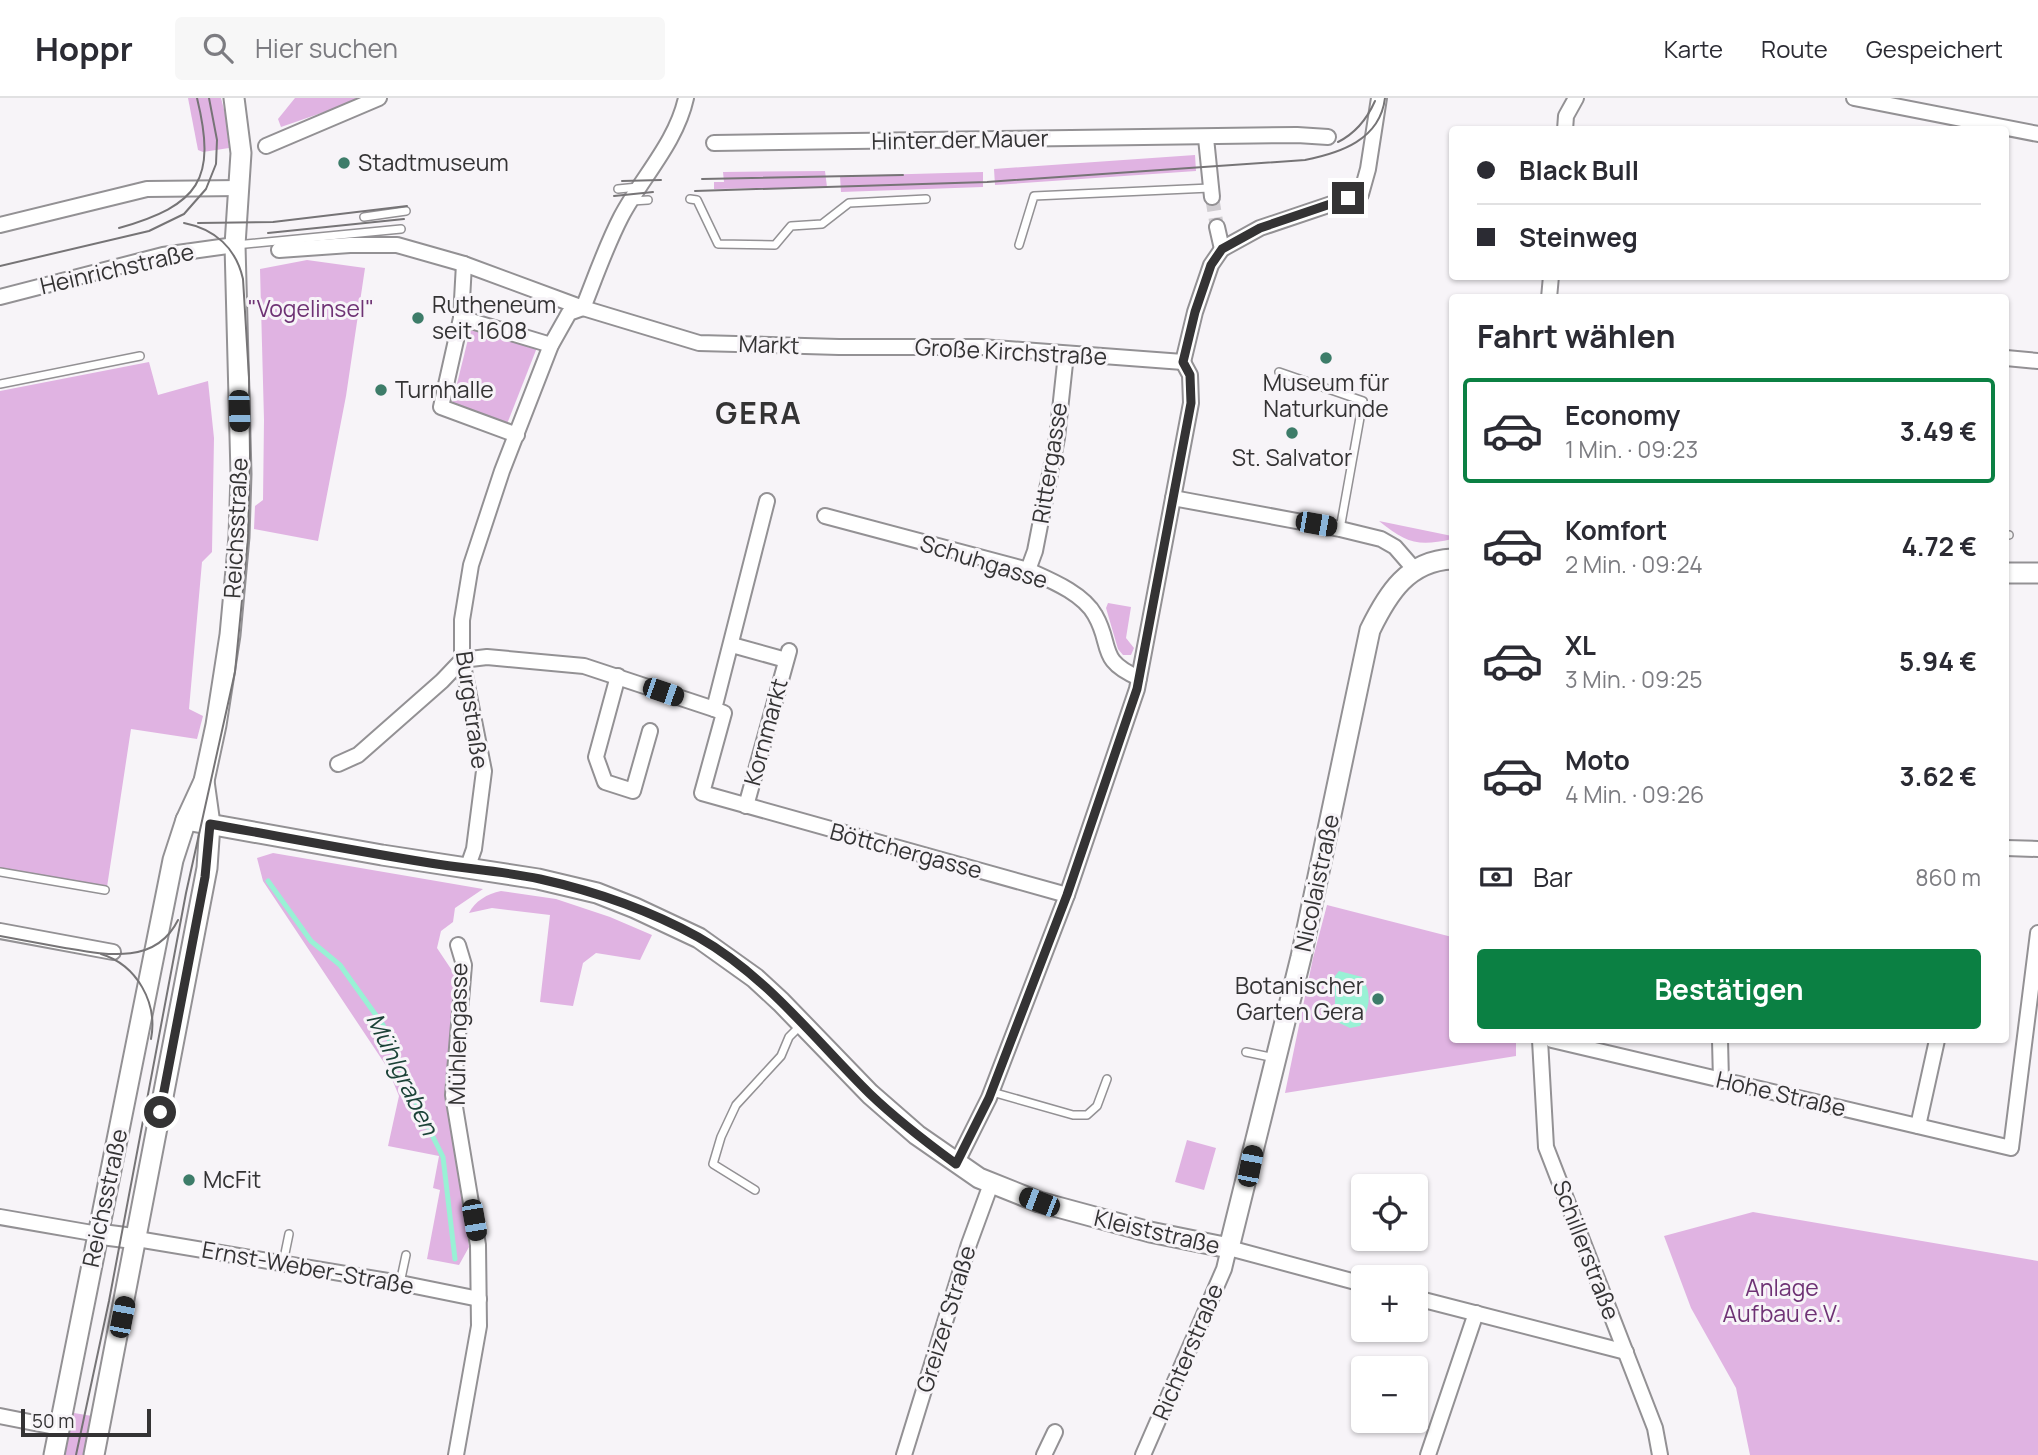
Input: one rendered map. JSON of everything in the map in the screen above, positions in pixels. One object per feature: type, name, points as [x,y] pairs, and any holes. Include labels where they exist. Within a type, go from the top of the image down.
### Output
[{"type":"main road","name":"Reichsstraße","points":[[54,1455],[173,860],[186,820],[204,781],[225,679],[239,537],[241,474],[235,245],[241,153],[234,98]]},
{"type":"main road","name":"Nicolaistraße","points":[[1229,1248],[1310,917],[1370,630],[1389,593],[1405,576],[1428,562],[1449,559]]},
{"type":"main road","points":[[2022,573],[2038,561]]},
{"type":"main road","name":"Reichsstraße","points":[[94,1455],[205,877],[210,824],[204,781]]},
{"type":"main road","name":"Kleiststraße","points":[[186,820],[538,879],[597,893],[635,908],[699,938],[755,978],[803,1023],[870,1094],[917,1135],[956,1164],[991,1184],[1039,1202],[1150,1232],[1229,1248]]},
{"type":"main road","points":[[98,1234],[137,1239]]},
{"type":"street","points":[[266,146],[379,98]]},
{"type":"street","points":[[583,308],[621,217],[682,118],[686,98]]},
{"type":"street","points":[[956,1164],[991,1092],[1067,895],[1137,689],[1191,403],[1190,375],[1183,362],[1195,312],[1211,265],[1222,249],[1260,228],[1361,194],[1368,169],[1379,98]]},
{"type":"street","points":[[1565,126],[1566,116],[1576,98]]},
{"type":"street","points":[[1854,98],[1997,126]]},
{"type":"street","points":[[2009,128],[2038,134]]},
{"type":"street","name":"Hinter der Mauer","points":[[713,144],[1297,135],[1328,137]]},
{"type":"street","points":[[1206,138],[1211,192]]},
{"type":"street","points":[[0,225],[147,189],[240,188]]},
{"type":"street","points":[[1217,227],[1222,249]]},
{"type":"street","name":"Heinrichstraße","points":[[0,297],[163,255],[235,245]]},
{"type":"street","name":"Markt","points":[[279,250],[397,245],[464,264],[583,308],[699,343],[839,347]]},
{"type":"street","points":[[464,264],[461,318],[441,407],[517,435]]},
{"type":"street","name":"Burgstraße","points":[[467,869],[474,849],[484,771],[462,660],[462,620],[471,565],[502,471],[551,345],[569,313],[583,308]]},
{"type":"street","points":[[461,318],[551,345]]},
{"type":"street","name":"Große Kirchstraße","points":[[839,347],[981,347],[1183,362]]},
{"type":"street","name":"Rittergasse","points":[[1028,570],[1035,551],[1057,438],[1066,354]]},
{"type":"street","points":[[2009,358],[2038,361]]},
{"type":"street","points":[[733,640],[767,501]]},
{"type":"street","points":[[1172,506],[1340,528],[1381,538],[1395,547],[1415,569]]},
{"type":"street","name":"Schuhgasse","points":[[825,516],[1028,570],[1052,581],[1090,607],[1096,616],[1108,655],[1119,668],[1139,678]]},
{"type":"street","name":"Kornmarkt","points":[[733,640],[788,655],[746,806],[702,793],[724,713],[715,709],[733,640]]},
{"type":"street","points":[[338,764],[358,755],[462,660],[487,657],[584,666],[715,709]]},
{"type":"street","points":[[618,676],[596,757],[604,782],[633,791],[650,731]]},
{"type":"street","name":"Böttchergasse","points":[[746,806],[1067,895]]},
{"type":"street","points":[[2009,848],[2038,849]]},
{"type":"street","points":[[0,931],[113,952]]},
{"type":"street","name":"Hohe Straße","points":[[1564,1043],[2011,1148],[2038,933]]},
{"type":"street","name":"Mühlengasse","points":[[456,1455],[479,1325],[478,1245],[453,1095],[464,965],[458,945]]},
{"type":"street","name":"Schillerstraße","points":[[1540,1043],[1546,1147],[1656,1428],[1660,1455]]},
{"type":"street","points":[[1720,1043],[1721,1081]]},
{"type":"street","points":[[1918,1126],[1936,1043]]},
{"type":"street","name":"Greizer Straße","points":[[904,1455],[969,1244],[991,1184]]},
{"type":"street","points":[[0,1217],[98,1234]]},
{"type":"street","name":"Ernst-Weber-Straße","points":[[137,1239],[400,1283],[479,1299]]},
{"type":"street","name":"Kleiststraße","points":[[1229,1248],[1351,1281]]},
{"type":"street","name":"Richterstraße","points":[[1143,1455],[1224,1269],[1229,1248]]},
{"type":"street","points":[[1428,1300],[1626,1352]]},
{"type":"street","points":[[1427,1455],[1476,1313]]},
{"type":"street","points":[[0,1416],[60,1428]]},
{"type":"street","points":[[1044,1455],[1055,1432]]},
{"type":"lane","points":[[618,189],[639,187]]},
{"type":"lane","points":[[1019,245],[1034,196],[1211,192]]},
{"type":"lane","points":[[690,199],[697,200],[718,244],[775,245],[792,226],[822,224],[849,203],[926,199]]},
{"type":"lane","points":[[630,201],[648,200]]},
{"type":"lane","points":[[364,217],[405,211]]},
{"type":"lane","points":[[235,245],[401,229]]},
{"type":"lane","points":[[0,384],[140,356]]},
{"type":"lane","points":[[1279,372],[1363,401],[1340,528]]},
{"type":"lane","points":[[0,872],[105,890]]},
{"type":"lane","points":[[755,1190],[713,1164],[721,1137],[736,1105],[781,1056],[789,1037],[803,1023]]},
{"type":"lane","points":[[1246,1052],[1276,1059]]},
{"type":"lane","points":[[991,1092],[1073,1115],[1087,1115],[1097,1106],[1107,1079]]},
{"type":"lane","points":[[283,1263],[289,1234]]},
{"type":"lane","points":[[400,1283],[406,1255]]},
{"type":"green space","points":[[188,98],[221,98],[229,148],[203,152],[198,150]]},
{"type":"green space","points":[[295,98],[356,98],[350,103],[281,127],[278,119]]},
{"type":"green space","points":[[1195,155],[1196,171],[995,185],[994,169]]},
{"type":"green space","points":[[825,171],[827,187],[714,189],[714,182],[724,182],[723,172]]},
{"type":"green space","points":[[983,172],[983,187],[841,192],[840,176]]},
{"type":"green space","name":"\"Vogelinsel\"","points":[[307,260],[365,268],[346,396],[318,541],[254,529],[255,506],[263,500],[260,269]]},
{"type":"green space","points":[[472,323],[538,345],[507,424],[452,404]]},
{"type":"green space","points":[[149,362],[158,395],[208,381],[214,438],[212,552],[202,562],[189,709],[203,716],[197,739],[131,729],[107,887],[0,869],[0,391]]},
{"type":"green space","points":[[1379,521],[1449,535],[1449,540],[1421,543],[1397,534]]},
{"type":"green space","points":[[1108,603],[1131,607],[1126,638],[1134,648],[1131,655],[1123,655],[1118,649],[1106,608]]},
{"type":"green space","points":[[273,853],[483,889],[455,908],[453,922],[441,931],[437,948],[457,978],[448,1089],[469,1247],[459,1265],[427,1259],[440,1190],[433,1188],[439,1156],[388,1146],[399,1096],[387,1067],[263,881],[257,858]]},
{"type":"green space","points":[[501,891],[556,899],[610,917],[652,935],[640,960],[596,953],[583,963],[573,1006],[540,1002],[550,915],[492,908],[469,913],[482,899]]},
{"type":"green space","name":"Botanischer Garten Gera","points":[[1327,905],[1449,936],[1449,1043],[1516,1043],[1516,1056],[1285,1093],[1313,958]]},
{"type":"green space","points":[[1187,1140],[1216,1148],[1204,1190],[1175,1182]]},
{"type":"green space","name":"Anlage Aufbau e.V.","points":[[1753,1212],[2038,1261],[2038,1455],[1750,1455],[1736,1388],[1691,1308],[1664,1236]]},
{"type":"green space","points":[[68,1412],[92,1416],[90,1455],[60,1455]]},
{"type":"shaded area","points":[[1339,971],[1362,977],[1368,990],[1366,1013],[1360,1026],[1350,1028],[1335,1021],[1335,976]]},
{"type":"waterway","name":"Mühlgraben","points":[[268,881],[311,941],[340,965],[383,1025],[416,1103],[443,1157],[455,1259]]},
{"type":"tunnel","points":[[1212,197],[1217,227]]},
{"type":"tram line","points":[[119,228],[168,210],[196,185],[202,169],[204,150],[203,126],[197,98]]},
{"type":"tram line","points":[[0,266],[149,231],[184,214],[206,189],[216,164],[217,140],[209,98]]},
{"type":"tram line","points":[[695,191],[987,182],[1305,160],[1344,148],[1367,134],[1382,112],[1385,98]]},
{"type":"tram line","points":[[1338,142],[1360,125],[1375,101]]},
{"type":"tram line","points":[[702,179],[903,175]]},
{"type":"tram line","points":[[622,181],[661,180]]},
{"type":"tram line","points":[[614,196],[653,192]]},
{"type":"tram line","points":[[198,223],[273,222],[407,206]]},
{"type":"tram line","points":[[268,233],[404,219]]},
{"type":"tram line","points":[[76,1455],[109,1301],[186,893],[235,672],[248,538],[249,377],[243,279],[235,258],[222,242],[205,230],[184,223]]},
{"type":"tram line","points":[[0,936],[97,953],[129,954],[157,944],[169,934],[178,920]]},
{"type":"tram line","points":[[101,954],[125,967],[142,987],[151,1012],[151,1039]]},
{"type":"place","name":"Stadtmuseum","points":[[344,163]]},
{"type":"place","name":"Rutheneum seit 1608","points":[[418,318]]},
{"type":"place","name":"Museum für Naturkunde","points":[[1326,358]]},
{"type":"place","name":"Turnhalle","points":[[381,390]]},
{"type":"place","name":"St. Salvator","points":[[1292,433]]},
{"type":"place","name":"Botanischer Garten Gera","points":[[1378,999]]},
{"type":"place","name":"McFit","points":[[189,1180]]},
{"type":"district","name":"GERA","points":[[759,414]]},
{"type":"route","points":[[160,1112],[207,868],[210,824],[538,879],[597,893],[635,908],[699,938],[755,978],[782,1002],[870,1094],[917,1135],[956,1164],[989,1098],[1067,895],[1137,689],[1191,403],[1190,375],[1183,362],[1195,312],[1211,265],[1222,249],[1260,228],[1348,198]]}]
